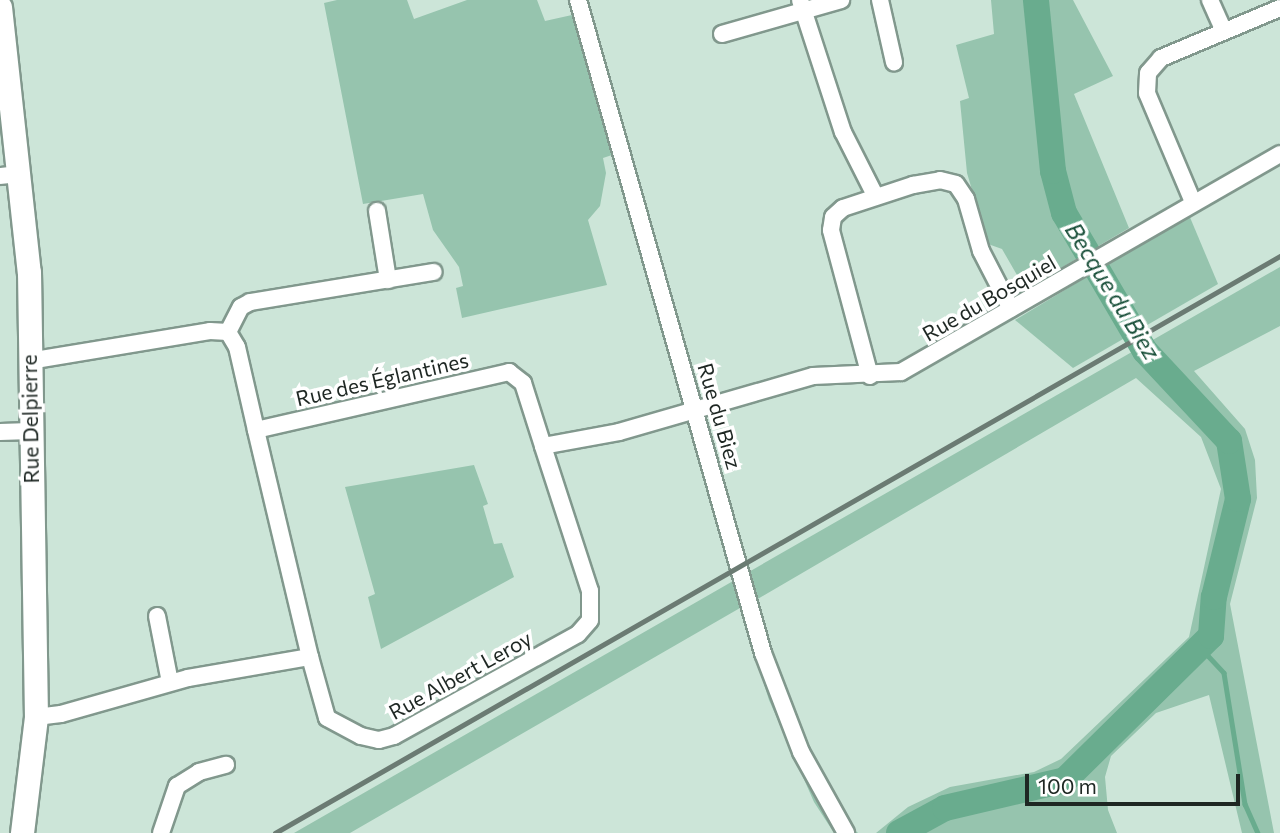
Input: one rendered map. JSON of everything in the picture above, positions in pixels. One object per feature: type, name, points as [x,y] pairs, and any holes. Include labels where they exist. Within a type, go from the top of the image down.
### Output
[{"type":"street","name":"Rue du Biez","points":[[578,0],[770,673],[807,765],[846,833]]},
{"type":"street","points":[[722,34],[802,5],[841,0]]},
{"type":"street","points":[[880,0],[894,62]]},
{"type":"street","points":[[1210,0],[1224,31]]},
{"type":"street","points":[[802,5],[843,132],[875,195]]},
{"type":"street","name":"Rue Delpierre","points":[[0,6],[10,175],[29,262],[36,717],[22,833]]},
{"type":"street","points":[[1193,202],[1146,81],[1151,67],[1161,58],[1280,8]]},
{"type":"street","name":"Rue du Bosquiel","points":[[696,411],[813,376],[870,376],[911,368],[1193,202],[1280,154]]},
{"type":"street","points":[[870,376],[831,223],[843,208],[875,195],[930,181],[957,184],[964,192],[981,251],[1011,309]]},
{"type":"street","points":[[377,211],[388,279]]},
{"type":"street","points":[[228,332],[242,307],[250,302],[434,272]]},
{"type":"street","points":[[29,360],[210,331],[228,332]]},
{"type":"street","points":[[36,717],[61,714],[170,682],[310,657],[237,347],[228,332]]},
{"type":"street","name":"Rue des Églantines","points":[[256,430],[509,372],[523,383],[543,446]]},
{"type":"street","points":[[543,446],[696,411]]},
{"type":"street","points":[[0,432],[31,431]]},
{"type":"street","name":"Rue Albert Leroy","points":[[310,657],[327,718],[360,736],[387,739],[583,630],[592,613],[590,591],[543,446]]},
{"type":"street","points":[[157,616],[170,682]]},
{"type":"street","points":[[161,833],[177,786],[199,772],[226,765]]},
{"type":"green space","points":[[337,0],[407,0],[414,19],[467,0],[537,0],[545,21],[572,15],[612,155],[603,158],[606,173],[600,206],[588,220],[607,285],[462,318],[456,288],[463,286],[459,267],[433,230],[423,194],[363,204],[324,3]]},
{"type":"green space","points":[[991,0],[1073,0],[1113,76],[1074,94],[1129,228],[1025,289],[1002,249],[988,244],[967,173],[960,101],[969,98],[956,45],[994,34]]},
{"type":"green space","points":[[1189,215],[1218,284],[1073,368],[1015,320]]},
{"type":"green space","points":[[1280,267],[1280,326],[1194,371],[1245,429],[1255,460],[1257,498],[1230,604],[1274,833],[1242,833],[1209,695],[1156,713],[1111,756],[1105,777],[1108,810],[1117,833],[876,833],[908,807],[950,787],[1034,772],[1061,759],[1189,637],[1221,489],[1201,437],[1136,378],[756,600],[786,695],[842,817],[858,833],[834,833],[814,802],[769,700],[740,608],[350,833],[294,833]]},
{"type":"green space","points":[[474,465],[488,504],[483,506],[494,544],[502,543],[514,577],[381,649],[368,597],[375,594],[345,487]]},
{"type":"waterway","name":"Becque du Biez","points":[[899,833],[945,808],[1065,780],[1211,636],[1214,597],[1238,499],[1229,441],[1145,351],[1064,213],[1053,171],[1036,0]]},
{"type":"waterway","points":[[1200,647],[1224,673],[1245,804],[1258,833]]},
{"type":"railway","points":[[275,833],[1280,256]]}]
